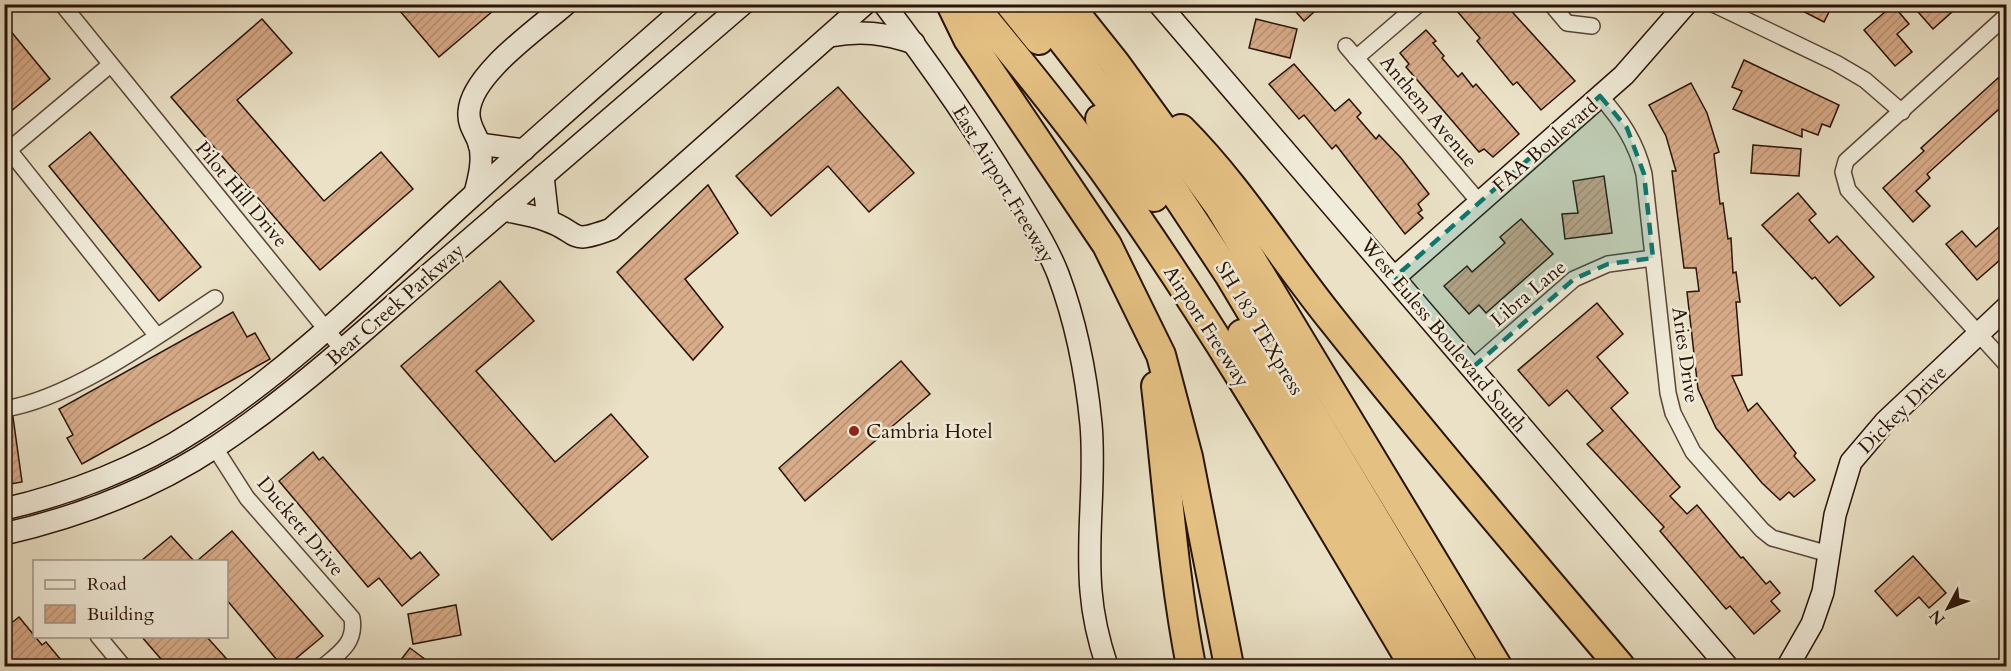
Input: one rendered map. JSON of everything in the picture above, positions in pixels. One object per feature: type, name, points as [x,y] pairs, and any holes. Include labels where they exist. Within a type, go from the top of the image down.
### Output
[{"type":"highway","points":[[951,4],[968,39],[1107,245],[1161,355],[1178,409],[1229,666]]},
{"type":"highway","name":"Airport Freeway","points":[[972,4],[1101,168],[1164,258],[1238,373],[1414,666]]},
{"type":"highway","name":"SH 183 TEXpress","points":[[1010,4],[1104,125],[1219,294],[1438,666]]},
{"type":"highway","name":"SH 183 TEXpress","points":[[1034,4],[1140,140],[1230,276],[1463,666]]},
{"type":"highway","points":[[1068,4],[1115,63],[1220,206],[1497,666]]},
{"type":"highway","points":[[1115,63],[1209,157],[1315,299],[1422,433],[1620,666]]},
{"type":"highway","points":[[1161,355],[1155,380],[1171,512],[1175,570],[1191,666]]},
{"type":"street","name":"Pilot Hill Drive","points":[[62,4],[342,349]]},
{"type":"street","points":[[475,193],[480,174],[479,144],[469,124],[468,112],[473,95],[484,76],[566,4]]},
{"type":"street","name":"Bear Creek Parkway","points":[[4,509],[81,486],[136,462],[196,431],[279,369],[327,328],[475,193],[689,4]]},
{"type":"street","name":"Bear Creek Parkway","points":[[4,534],[96,506],[150,483],[215,448],[298,388],[743,4]]},
{"type":"street","points":[[829,36],[842,17],[844,4]]},
{"type":"street","points":[[503,210],[548,220],[575,237],[588,237],[611,228],[866,4]]},
{"type":"street","name":"East Airport Freeway","points":[[884,4],[1000,170],[1040,236],[1057,272],[1071,315],[1086,378],[1092,427],[1091,591],[1096,631],[1107,666]]},
{"type":"street","name":"West Euless Boulevard South","points":[[1159,4],[1727,666]]},
{"type":"street","name":"Anthem Avenue","points":[[1419,4],[1351,52],[1480,203]]},
{"type":"street","points":[[1551,4],[1567,23],[1592,26]]},
{"type":"street","name":"FAA Boulevard","points":[[1395,277],[1624,75],[1686,4]]},
{"type":"street","points":[[1713,4],[1836,63],[1865,80],[1902,112]]},
{"type":"street","points":[[2007,16],[1846,161],[1843,172],[1848,190],[2007,364]]},
{"type":"street","points":[[829,36],[854,31],[883,33],[914,44]]},
{"type":"street","points":[[110,65],[67,104],[6,150],[158,336]]},
{"type":"street","name":"Aries Drive","points":[[1600,96],[1627,128],[1639,151],[1668,393],[1673,413],[1688,442],[1761,530],[1772,538],[1829,554]]},
{"type":"street","points":[[479,144],[524,150]]},
{"type":"street","points":[[543,176],[548,220]]},
{"type":"street","name":"Libra Lane","points":[[1472,369],[1574,279],[1608,264],[1653,258]]},
{"type":"street","points":[[4,409],[40,399],[69,386],[158,336],[215,298]]},
{"type":"street","name":"Dickey Drive","points":[[1788,666],[1812,624],[1822,592],[1842,485],[1851,462],[1885,422],[2007,308]]},
{"type":"street","name":"Duckett Drive","points":[[215,448],[247,498],[351,618],[354,632],[346,648],[324,666]]},
{"type":"street","points":[[100,638],[123,666]]},
{"type":"highlighted area","points":[[1600,96],[1627,128],[1644,174],[1653,258],[1608,264],[1574,279],[1472,368],[1395,277]]},
{"type":"building","points":[[394,4],[501,4],[439,57]]},
{"type":"building","points":[[1289,4],[1323,4],[1304,21]]},
{"type":"building","points":[[1451,4],[1505,4],[1575,81],[1541,110],[1517,82],[1513,85],[1477,41],[1480,38]]},
{"type":"building","points":[[1789,4],[1833,4],[1824,22]]},
{"type":"building","points":[[1911,4],[1961,4],[1933,29]]},
{"type":"building","points":[[1893,5],[1909,24],[1897,34],[1912,52],[1895,66],[1864,30]]},
{"type":"building","points":[[262,19],[292,53],[237,100],[324,201],[381,152],[413,189],[320,270],[171,97]]},
{"type":"building","points":[[1256,19],[1297,29],[1290,58],[1249,48]]},
{"type":"building","points":[[4,23],[50,79],[10,112],[4,106]]},
{"type":"building","points":[[1426,30],[1436,41],[1433,43],[1444,56],[1442,58],[1458,77],[1462,73],[1473,87],[1476,84],[1519,134],[1493,157],[1484,149],[1479,152],[1406,67],[1409,64],[1400,53]]},
{"type":"building","points":[[1744,60],[1839,105],[1830,127],[1822,124],[1818,135],[1802,129],[1802,137],[1733,109],[1742,91],[1732,87]]},
{"type":"building","points":[[1294,64],[1335,111],[1349,99],[1361,113],[1357,117],[1376,139],[1379,135],[1401,158],[1429,194],[1418,204],[1422,210],[1418,213],[1423,218],[1405,234],[1336,145],[1332,149],[1304,115],[1299,119],[1269,84]]},
{"type":"building","points":[[1998,78],[2007,88],[2007,102],[1927,174],[1930,178],[1916,191],[1930,206],[1913,222],[1883,188],[1924,151],[1921,148]]},
{"type":"building","points":[[1691,83],[1707,113],[1719,152],[1714,154],[1720,204],[1723,203],[1728,239],[1731,238],[1733,273],[1736,272],[1740,302],[1736,302],[1742,375],[1732,376],[1748,411],[1757,403],[1796,453],[1794,456],[1815,480],[1794,497],[1789,492],[1780,500],[1762,483],[1716,428],[1698,389],[1687,292],[1699,291],[1696,268],[1684,268],[1672,171],[1676,171],[1666,136],[1649,105]]},
{"type":"building","points":[[838,87],[914,173],[869,212],[828,166],[771,216],[736,176]]},
{"type":"building","points":[[90,132],[201,267],[159,301],[49,166]]},
{"type":"building","points":[[1753,145],[1801,149],[1799,176],[1751,173]]},
{"type":"building","points":[[1604,176],[1612,233],[1565,239],[1562,214],[1578,213],[1573,181]]},
{"type":"building","points":[[708,185],[738,233],[685,279],[723,327],[693,360],[617,272]]},
{"type":"building","points":[[1798,193],[1816,214],[1809,220],[1829,243],[1837,236],[1874,277],[1840,306],[1815,277],[1812,279],[1762,225]]},
{"type":"building","points":[[1521,219],[1553,254],[1486,313],[1479,305],[1469,314],[1444,286],[1467,266],[1472,272],[1505,243],[1500,237]]},
{"type":"building","points":[[2007,220],[2007,254],[1977,280],[1946,244],[1962,231],[1976,247]]},
{"type":"building","points":[[500,281],[534,321],[476,371],[555,462],[611,414],[648,457],[552,540],[401,366]]},
{"type":"building","points":[[1597,303],[1623,334],[1597,357],[1628,393],[1611,408],[1680,487],[1670,496],[1687,514],[1697,505],[1741,558],[1743,557],[1766,584],[1770,581],[1780,593],[1771,601],[1780,611],[1754,634],[1730,606],[1726,609],[1660,531],[1664,527],[1587,444],[1603,431],[1567,390],[1549,406],[1518,370]]},
{"type":"building","points":[[233,312],[247,337],[255,333],[270,359],[82,464],[67,438],[73,435],[59,409]]},
{"type":"building","name":"Cambria Hotel","points":[[901,361],[930,394],[805,501],[779,468]]},
{"type":"building","points":[[13,417],[22,482],[4,485],[4,419]]},
{"type":"building","points":[[313,452],[319,460],[323,457],[411,559],[420,552],[439,575],[402,606],[379,578],[368,587],[279,481]]},
{"type":"building","points":[[232,531],[323,636],[287,666],[282,666],[228,601],[228,560],[198,560]]},
{"type":"building","points":[[171,536],[193,560],[142,560]]},
{"type":"building","points":[[1913,556],[1946,593],[1929,608],[1919,597],[1897,616],[1875,591]]},
{"type":"building","points":[[456,605],[461,635],[413,644],[408,614]]},
{"type":"building","points":[[19,617],[33,634],[33,638],[36,638],[42,645],[46,642],[66,666],[4,666],[4,629]]},
{"type":"building","points":[[143,638],[208,638],[233,666],[167,666]]},
{"type":"building","points":[[410,648],[434,666],[396,666]]},
{"type":"place","name":"Cambria Hotel","points":[[854,431]]}]
